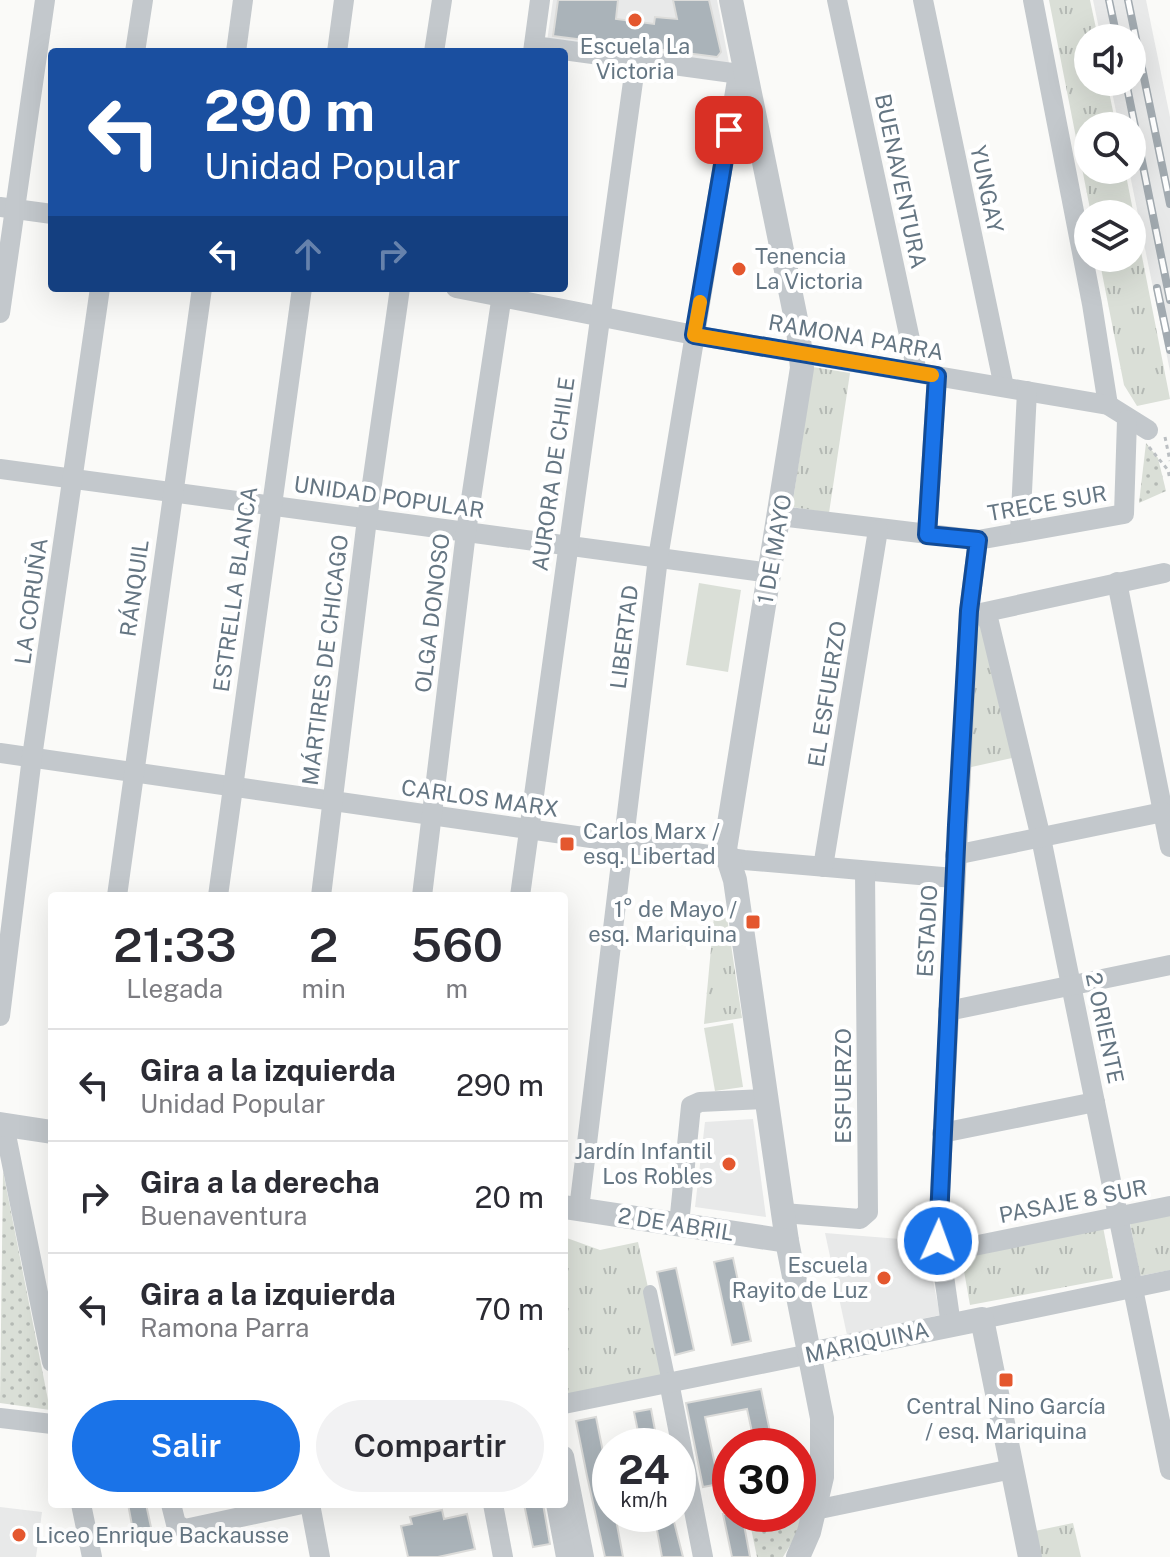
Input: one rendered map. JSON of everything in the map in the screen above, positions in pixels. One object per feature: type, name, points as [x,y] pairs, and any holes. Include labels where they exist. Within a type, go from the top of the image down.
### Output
[{"type":"street","points":[[0,313],[8,208],[45,0]]},
{"type":"street","points":[[136,48],[143,0]]},
{"type":"street","points":[[237,48],[243,0]]},
{"type":"street","points":[[338,48],[344,0]]},
{"type":"street","points":[[435,48],[442,0]]},
{"type":"street","points":[[533,48],[540,0]]},
{"type":"street","name":"1 DE MAYO","points":[[731,0],[742,75],[802,352],[801,381],[771,573],[725,838],[727,857],[735,880],[787,1241],[823,1438],[816,1501]]},
{"type":"street","name":"BUENAVENTURA","points":[[837,0],[927,374],[927,535]]},
{"type":"street","name":"YUNGAY","points":[[923,0],[1004,387]]},
{"type":"street","points":[[1033,0],[1108,405],[1127,420],[1156,429]]},
{"type":"street","points":[[568,53],[742,75]]},
{"type":"street","name":"AURORA DE CHILE","points":[[520,892],[636,60]]},
{"type":"street","name":"LIBERTAD","points":[[572,1208],[658,558],[694,335],[742,75]]},
{"type":"street","points":[[8,208],[48,213]]},
{"type":"street","name":"LA CORUÑA","points":[[0,1016],[32,757],[99,292]]},
{"type":"street","name":"RÁNQUIL","points":[[117,892],[201,292]]},
{"type":"street","name":"ESTRELLA BLANCA","points":[[219,892],[301,292]]},
{"type":"street","name":"MÁRTIRES DE CHICAGO","points":[[321,892],[367,519],[399,292]]},
{"type":"street","name":"RAMONA PARRA","points":[[503,293],[600,317],[694,335],[1108,405]]},
{"type":"street","name":"OLGA DONOSO","points":[[423,892],[466,532],[503,293]]},
{"type":"street","points":[[1020,532],[1027,391]]},
{"type":"street","name":"TRECE SUR","points":[[978,540],[1124,514],[1127,420]]},
{"type":"street","name":"UNIDAD POPULAR","points":[[0,469],[771,573]]},
{"type":"street","points":[[780,516],[978,540]]},
{"type":"street","name":"EL ESFUERZO","points":[[823,867],[878,530]]},
{"type":"street","name":"ESTADIO","points":[[951,1325],[939,1253],[942,1133],[955,855],[978,540]]},
{"type":"street","points":[[975,612],[1164,573]]},
{"type":"street","points":[[1117,582],[1170,847]]},
{"type":"street","name":"2 ORIENTE","points":[[975,612],[989,622],[1041,838],[1170,1470]]},
{"type":"street","name":"CARLOS MARX","points":[[0,753],[727,857],[954,878]]},
{"type":"street","points":[[955,855],[1163,812]]},
{"type":"street","name":"ESFUERZO","points":[[783,1213],[860,1219],[868,1212],[865,871]]},
{"type":"street","points":[[948,1011],[1170,965]]},
{"type":"street","points":[[679,1224],[691,1106],[696,1102],[766,1099]]},
{"type":"street","points":[[942,1133],[1095,1102]]},
{"type":"street","points":[[48,1131],[2,1124],[48,1343]]},
{"type":"street","name":"PASAJE 8 SUR","points":[[939,1253],[1170,1206]]},
{"type":"street","name":"2 DE ABRIL","points":[[572,1208],[787,1241]]},
{"type":"street","name":"MARIQUINA","points":[[568,1403],[1170,1280]]},
{"type":"street","points":[[650,1292],[703,1557]]},
{"type":"street","points":[[982,1319],[1030,1557]]},
{"type":"street","points":[[0,1418],[48,1424]]},
{"type":"street","points":[[816,1510],[1012,1469]]},
{"type":"street","points":[[568,1476],[584,1557]]},
{"type":"street","points":[[82,1508],[92,1557]]},
{"type":"street","points":[[172,1508],[176,1524],[185,1529],[283,1508]]},
{"type":"street","points":[[311,1508],[320,1557]]},
{"type":"street","points":[[494,1508],[503,1557]]},
{"type":"street","points":[[557,1508],[566,1557]]},
{"type":"street","name":"1 DE MAYO","points":[[798,1557],[807,1532]]},
{"type":"path","points":[[1156,429],[1170,461]]},
{"type":"path","points":[[1168,470],[1170,480]]},
{"type":"shaded area","name":"Escuela La Victoria","points":[[553,0],[717,0],[729,63],[547,41]]},
{"type":"shaded area","points":[[1093,0],[1146,0],[1170,117],[1170,371],[1146,253],[1146,200],[1135,200],[1132,184],[1146,184],[1146,112],[1116,112],[1113,96],[1146,96],[1146,24],[1098,24]]},
{"type":"shaded area","name":"Jardín Infantil Los Robles","points":[[753,1119],[766,1217],[695,1207],[705,1122]]},
{"type":"shaded area","name":"Escuela Rayito de Luz","points":[[825,1233],[925,1241],[940,1315],[847,1335]]},
{"type":"shaded area","name":"Liceo Enrique Backausse","points":[[0,1507],[42,1512],[36,1557],[0,1557]]},
{"type":"green space","points":[[1049,0],[1090,0],[1095,24],[1074,24],[1074,96],[1110,96],[1113,112],[1074,112],[1074,127]]},
{"type":"green space","points":[[1085,184],[1128,184],[1131,200],[1088,200]]},
{"type":"green space","points":[[1102,272],[1145,272],[1170,399],[1137,406],[1124,385]]},
{"type":"green space","points":[[813,367],[850,373],[829,513],[792,507]]},
{"type":"green space","points":[[1146,443],[1158,458],[1166,491],[1139,503]]},
{"type":"green space","points":[[699,583],[741,590],[728,672],[686,665]]},
{"type":"green space","points":[[976,625],[982,625],[1012,758],[967,768]]},
{"type":"green space","points":[[714,916],[727,918],[742,1018],[704,1024]]},
{"type":"green space","points":[[733,1023],[743,1087],[715,1091],[704,1028]]},
{"type":"green space","points":[[3,1171],[48,1410],[0,1403]]},
{"type":"green space","points":[[1170,1215],[1170,1270],[1140,1276],[1130,1223]]},
{"type":"green space","points":[[1103,1227],[1113,1278],[970,1305],[961,1254]]},
{"type":"green space","points":[[568,1238],[600,1250],[638,1242],[667,1374],[568,1396]]},
{"type":"green space","points":[[1073,1523],[1081,1557],[1036,1557],[1030,1532]]},
{"type":"green space","points":[[752,1532],[797,1532],[783,1557],[757,1557]]},
{"type":"building","name":"Escuela La Victoria","points":[[558,0],[618,0],[616,19],[654,24],[655,17],[677,19],[673,0],[709,0],[721,52],[717,57],[553,36]]},
{"type":"building","points":[[733,1258],[751,1341],[732,1345],[714,1262]]},
{"type":"building","points":[[676,1268],[694,1350],[675,1355],[657,1272]]},
{"type":"building","points":[[761,1389],[769,1428],[751,1428],[747,1409],[705,1417],[712,1450],[712,1485],[703,1487],[696,1452],[696,1428],[691,1428],[686,1403]]},
{"type":"building","points":[[651,1409],[655,1428],[637,1428],[634,1412]]},
{"type":"building","points":[[596,1417],[598,1428],[592,1428],[592,1498],[587,1476],[576,1421]]},
{"type":"building","points":[[129,1508],[147,1508],[152,1532],[134,1536]]},
{"type":"building","points":[[525,1508],[544,1508],[550,1544],[533,1547]]},
{"type":"building","points":[[442,1510],[444,1519],[467,1514],[475,1549],[438,1557],[408,1557],[401,1526],[412,1524],[410,1517]]},
{"type":"building","points":[[599,1532],[618,1532],[623,1557],[605,1557]]},
{"type":"building","points":[[657,1532],[677,1532],[683,1557],[662,1557]]},
{"type":"building","points":[[727,1532],[745,1532],[750,1557],[732,1557]]},
{"type":"railway","points":[[1109,0],[1114,24]]},
{"type":"railway","points":[[1128,0],[1170,204]]},
{"type":"railway","points":[[1129,96],[1170,300]]},
{"type":"railway","points":[[1157,288],[1170,350]]},
{"type":"slow traffic","points":[[700,302],[694,335],[932,375]]},
{"type":"place","name":"Escuela La Victoria","points":[[635,20]]},
{"type":"place","name":"Tenencia La Victoria","points":[[739,269]]},
{"type":"place","name":"Carlos Marx / esq. Libertad","points":[[567,844]]},
{"type":"place","name":"1° de Mayo / esq. Mariquina","points":[[753,922]]},
{"type":"place","name":"Jardín Infantil Los Robles","points":[[729,1164]]},
{"type":"place","name":"Escuela Rayito de Luz","points":[[884,1278]]},
{"type":"place","name":"Central Nino García / esq. Mariquina","points":[[1006,1380]]},
{"type":"place","name":"Liceo Enrique Backausse","points":[[19,1535]]},
{"type":"route","points":[[729,130],[694,335],[937,376],[927,535],[978,540],[969,611],[938,1241]]}]
